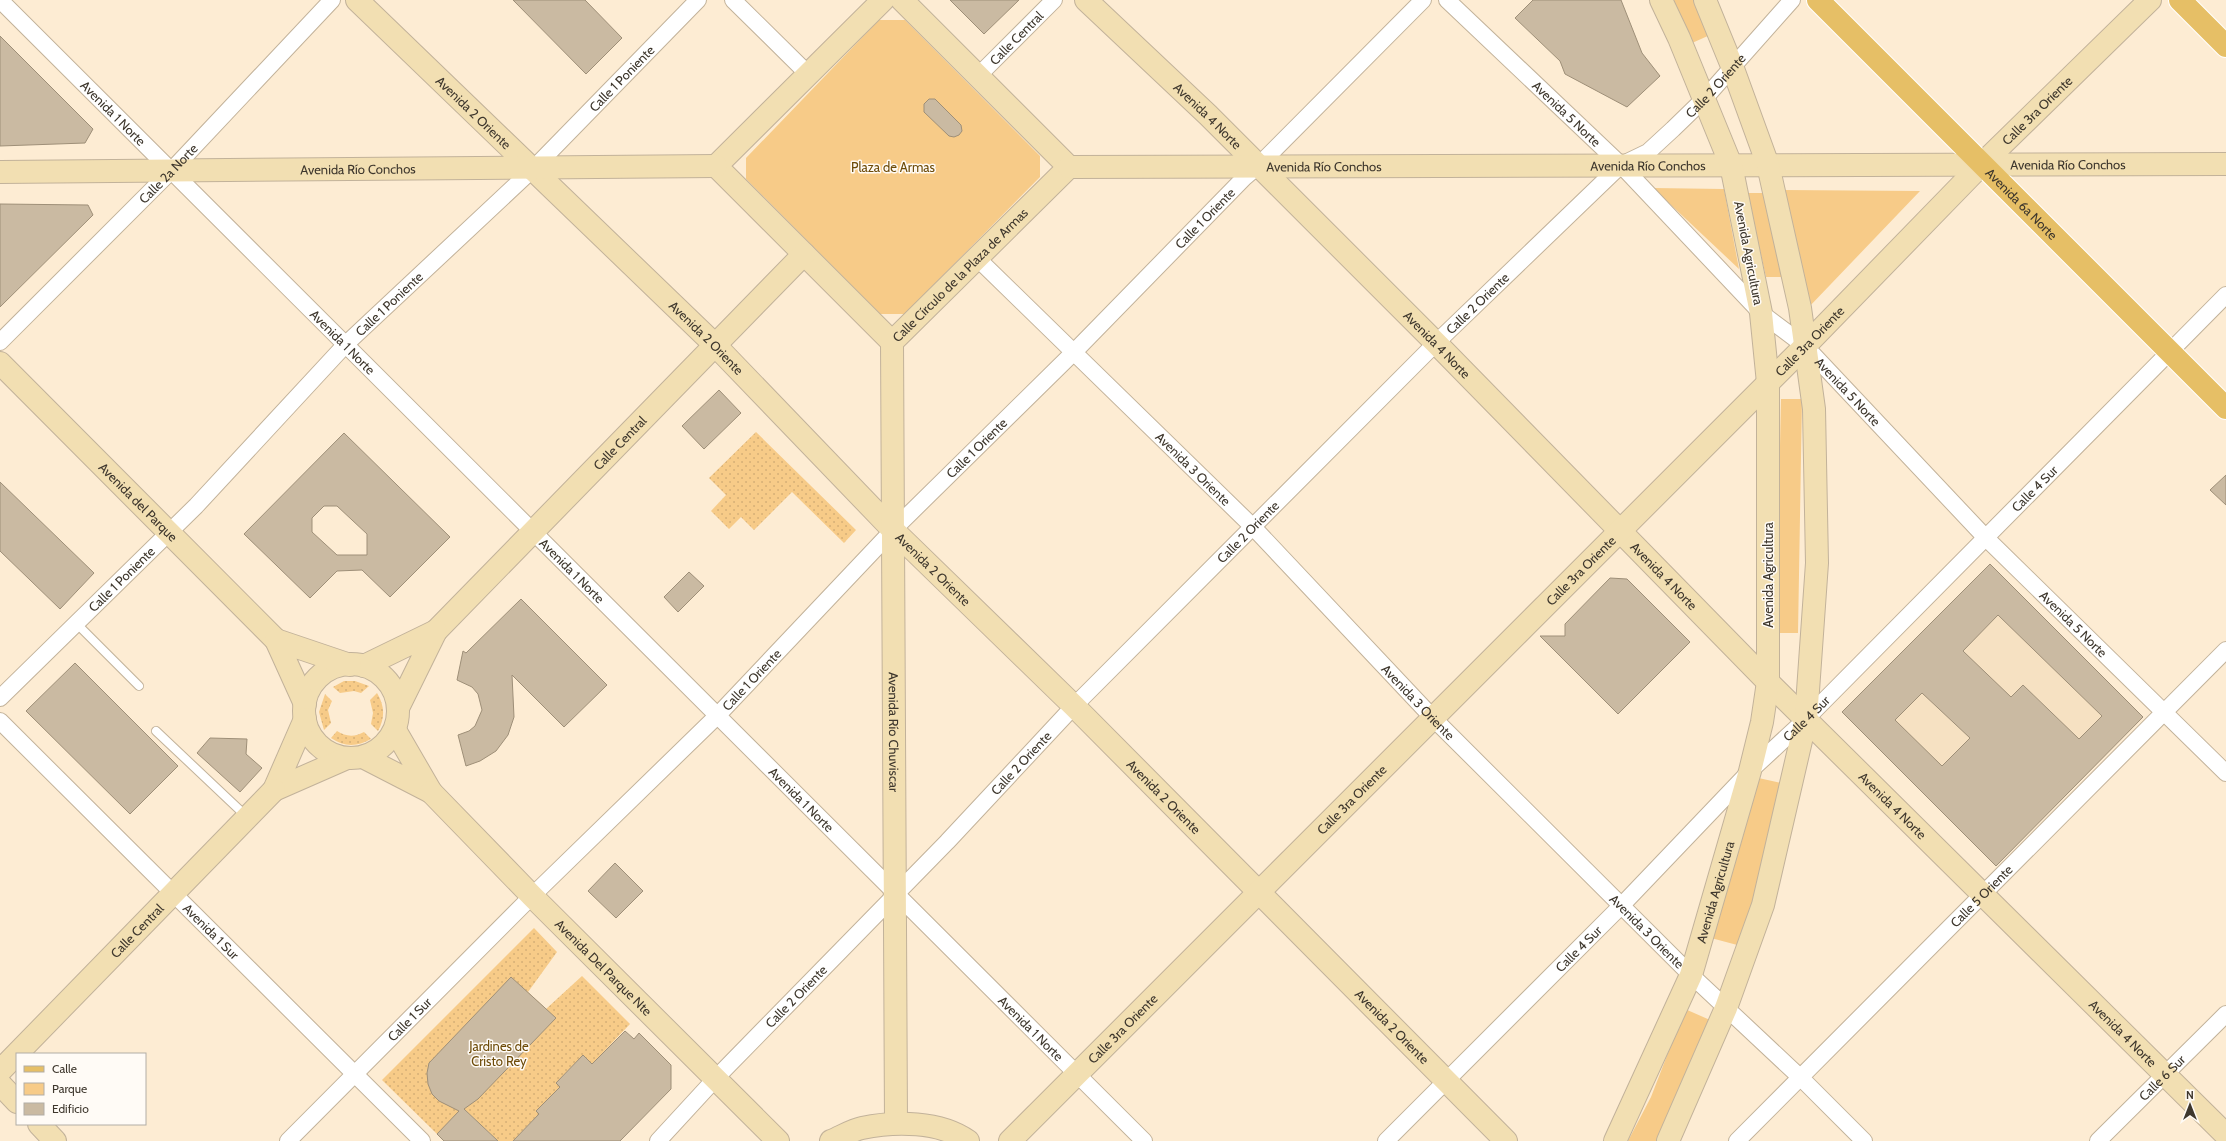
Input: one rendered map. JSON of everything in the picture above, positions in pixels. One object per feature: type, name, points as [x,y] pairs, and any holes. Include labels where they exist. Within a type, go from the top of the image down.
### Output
[{"type":"main road","name":"Avenida 2 Oriente","points":[[357,0],[714,344],[893,530],[1074,706],[1258,893],[1506,1141]]},
{"type":"main road","points":[[716,166],[883,0]]},
{"type":"main road","points":[[902,0],[1069,167]]},
{"type":"main road","name":"Avenida 4 Norte","points":[[1086,0],[1208,116],[1436,343],[1768,682],[2226,1135]]},
{"type":"main road","name":"Avenida Agricultura","points":[[1615,1141],[1692,975],[1750,771],[1762,722],[1768,682],[1768,383],[1761,313],[1731,165],[1705,98],[1661,0]]},
{"type":"main road","points":[[1668,1141],[1726,1008],[1763,905],[1806,719],[1817,563],[1814,409],[1800,308],[1768,165],[1732,66],[1705,0]]},
{"type":"main road","name":"Avenida 6a Norte","points":[[1818,0],[2170,352],[2225,405]]},
{"type":"main road","name":"Calle 3ra Oriente","points":[[1010,1141],[1805,346],[1982,164],[2150,0]]},
{"type":"main road","points":[[2180,0],[2226,46]]},
{"type":"main road","name":"Avenida Río Conchos","points":[[1069,167],[2226,164]]},
{"type":"main road","name":"Avenida Río Conchos","points":[[0,172],[172,171],[214,169],[533,169],[716,166]]},
{"type":"main road","name":"Calle Círculo de la Plaza de Armas","points":[[716,166],[892,342],[1069,167]]},
{"type":"main road","name":"Calle Central","points":[[436,631],[714,344],[804,254]]},
{"type":"main road","name":"Avenida Río Chuviscar","points":[[892,342],[896,1123]]},
{"type":"main road","name":"Avenida del Parque","points":[[0,363],[276,640]]},
{"type":"main road","points":[[274,790],[305,711],[308,692],[316,681],[337,667],[357,665],[436,631]]},
{"type":"main road","points":[[274,790],[376,751],[387,742],[395,730],[398,708],[436,631]]},
{"type":"main road","points":[[276,640],[357,665],[377,673],[388,682],[395,694],[398,708]]},
{"type":"main road","points":[[276,640],[305,711],[310,734],[319,746],[332,754],[355,758],[431,792]]},
{"type":"main road","points":[[395,730],[431,792]]},
{"type":"main road","name":"Calle Central","points":[[18,1053],[274,790]]},
{"type":"main road","name":"Avenida Del Parque Nte","points":[[431,792],[532,896],[778,1141]]},
{"type":"main road","name":"Calle Central","points":[[0,1071],[16,1055]]},
{"type":"main road","points":[[0,1084],[16,1101]]},
{"type":"main road","points":[[831,1141],[861,1128],[896,1123],[931,1126],[968,1141]]},
{"type":"main road","points":[[39,1125],[55,1141]]},
{"type":"street","name":"Avenida 1 Norte","points":[[0,0],[1144,1141]]},
{"type":"street","name":"Calle 2a Norte","points":[[0,342],[172,171],[332,0]]},
{"type":"street","name":"Calle 1 Poniente","points":[[0,698],[169,533],[346,344],[533,169],[698,0]]},
{"type":"street","points":[[733,0],[808,74]]},
{"type":"street","name":"Calle Central","points":[[978,76],[1054,0]]},
{"type":"street","name":"Calle 1 Oriente","points":[[532,896],[718,716],[893,530],[1074,352],[1244,178],[1258,166],[1423,0]]},
{"type":"street","name":"Avenida 5 Norte","points":[[1447,0],[1621,165],[1761,313],[1805,346],[1986,538],[2226,773]]},
{"type":"street","name":"Calle 2 Oriente","points":[[658,1141],[716,1078],[867,926],[895,894],[948,842],[1074,706],[1436,343],[1621,165],[1648,152],[1705,98],[1792,0]]},
{"type":"street","name":"Avenida 3 Oriente","points":[[977,258],[1253,526],[1434,718],[1692,975],[1801,1078],[1864,1141]]},
{"type":"street","name":"Calle 4 Sur","points":[[1386,1141],[1447,1082],[1622,905],[1750,771],[1806,719],[2226,295]]},
{"type":"street","name":"Calle 5 Oriente","points":[[1737,1141],[1984,895],[2163,712],[2226,650]]},
{"type":"street","name":"Avenida 1 Sur","points":[[0,721],[422,1141]]},
{"type":"street","name":"Calle 1 Sur","points":[[288,1141],[532,896]]},
{"type":"street","name":"Calle 6 Sur","points":[[2098,1141],[2226,1014]]},
{"type":"lane","points":[[77,624],[139,686]]},
{"type":"lane","points":[[156,731],[248,818]]},
{"type":"shaded area","points":[[1990,564],[2143,717],[1996,866],[1842,712]]},
{"type":"green space","points":[[1672,0],[1694,0],[1710,35],[1692,43]]},
{"type":"green space","name":"Plaza de Armas","points":[[879,20],[905,20],[1040,156],[1040,177],[905,314],[880,314],[746,179],[746,158]]},
{"type":"green space","points":[[1653,188],[1724,189],[1739,269]]},
{"type":"green space","points":[[1782,190],[1920,191],[1808,308]]},
{"type":"green space","points":[[1747,193],[1766,193],[1784,277],[1766,277]]},
{"type":"green space","points":[[1781,399],[1802,399],[1798,633],[1776,633]]},
{"type":"green space","points":[[756,432],[856,530],[844,543],[792,492],[754,530],[741,517],[729,529],[711,511],[726,495],[709,478]]},
{"type":"green space","points":[[344,681],[355,681],[369,686],[361,693],[354,691],[340,693],[333,687]]},
{"type":"green space","points":[[377,693],[383,707],[383,717],[378,731],[371,724],[373,713],[370,700]]},
{"type":"green space","points":[[325,694],[332,701],[328,710],[331,723],[324,730],[319,712]]},
{"type":"green space","points":[[337,731],[350,736],[364,732],[371,739],[356,745],[341,743],[331,738]]},
{"type":"green space","points":[[1754,777],[1785,784],[1741,946],[1711,938]]},
{"type":"green space","name":"Jardines de Cristo Rey","points":[[534,928],[557,952],[528,992],[546,1009],[582,976],[630,1024],[592,1064],[583,1055],[556,1083],[560,1087],[536,1111],[539,1114],[513,1141],[498,1141],[463,1108],[437,1134],[382,1080]]},
{"type":"green space","points":[[1685,1009],[1710,1020],[1659,1141],[1628,1141],[1651,1097]]},
{"type":"building","points":[[513,0],[585,0],[622,38],[586,74]]},
{"type":"building","points":[[950,0],[1019,0],[984,34]]},
{"type":"building","points":[[1533,0],[1621,0],[1642,53],[1660,76],[1627,107],[1565,74],[1560,61],[1515,18]]},
{"type":"building","points":[[0,36],[93,129],[85,143],[0,146]]},
{"type":"building","points":[[929,99],[935,99],[961,125],[962,131],[959,135],[954,137],[949,136],[924,112],[924,104]]},
{"type":"building","points":[[0,204],[88,205],[93,215],[0,307]]},
{"type":"building","points":[[719,390],[741,413],[704,449],[682,426]]},
{"type":"building","points":[[344,433],[450,537],[390,597],[362,570],[337,571],[310,598],[244,534]],"holes":[[[324,506],[337,506],[367,534],[367,555],[337,555],[312,532],[312,518]]]},
{"type":"building","points":[[2226,475],[2226,505],[2210,490]]},
{"type":"building","points":[[0,482],[94,573],[60,609],[0,551]]},
{"type":"building","points":[[1990,564],[2143,717],[1996,866],[1842,712]],"holes":[[[1998,615],[2102,716],[2079,739],[2023,685],[2011,697],[1963,651]],[[1922,693],[1970,738],[1942,766],[1895,720]]]},
{"type":"building","points":[[689,572],[704,586],[678,612],[664,597]]},
{"type":"building","points":[[1610,578],[1627,579],[1690,642],[1618,714],[1540,636],[1565,636],[1565,624]]},
{"type":"building","points":[[521,599],[607,685],[564,727],[512,675],[514,717],[508,735],[496,751],[480,761],[466,766],[458,735],[469,731],[475,726],[482,710],[478,694],[472,687],[457,680],[463,651],[466,653]]},
{"type":"building","points":[[75,663],[178,766],[130,814],[26,711]]},
{"type":"building","points":[[210,738],[247,739],[246,754],[262,768],[240,792],[197,753]]},
{"type":"building","points":[[615,863],[643,891],[616,918],[588,891]]},
{"type":"building","points":[[511,977],[556,1018],[478,1099],[464,1109],[498,1141],[444,1141],[437,1134],[459,1111],[439,1101],[432,1094],[428,1084],[427,1073],[429,1063]]},
{"type":"building","points":[[625,1031],[634,1039],[639,1033],[671,1065],[671,1089],[620,1141],[513,1141],[539,1114],[536,1111],[560,1087],[556,1083],[583,1055],[592,1064]]}]
